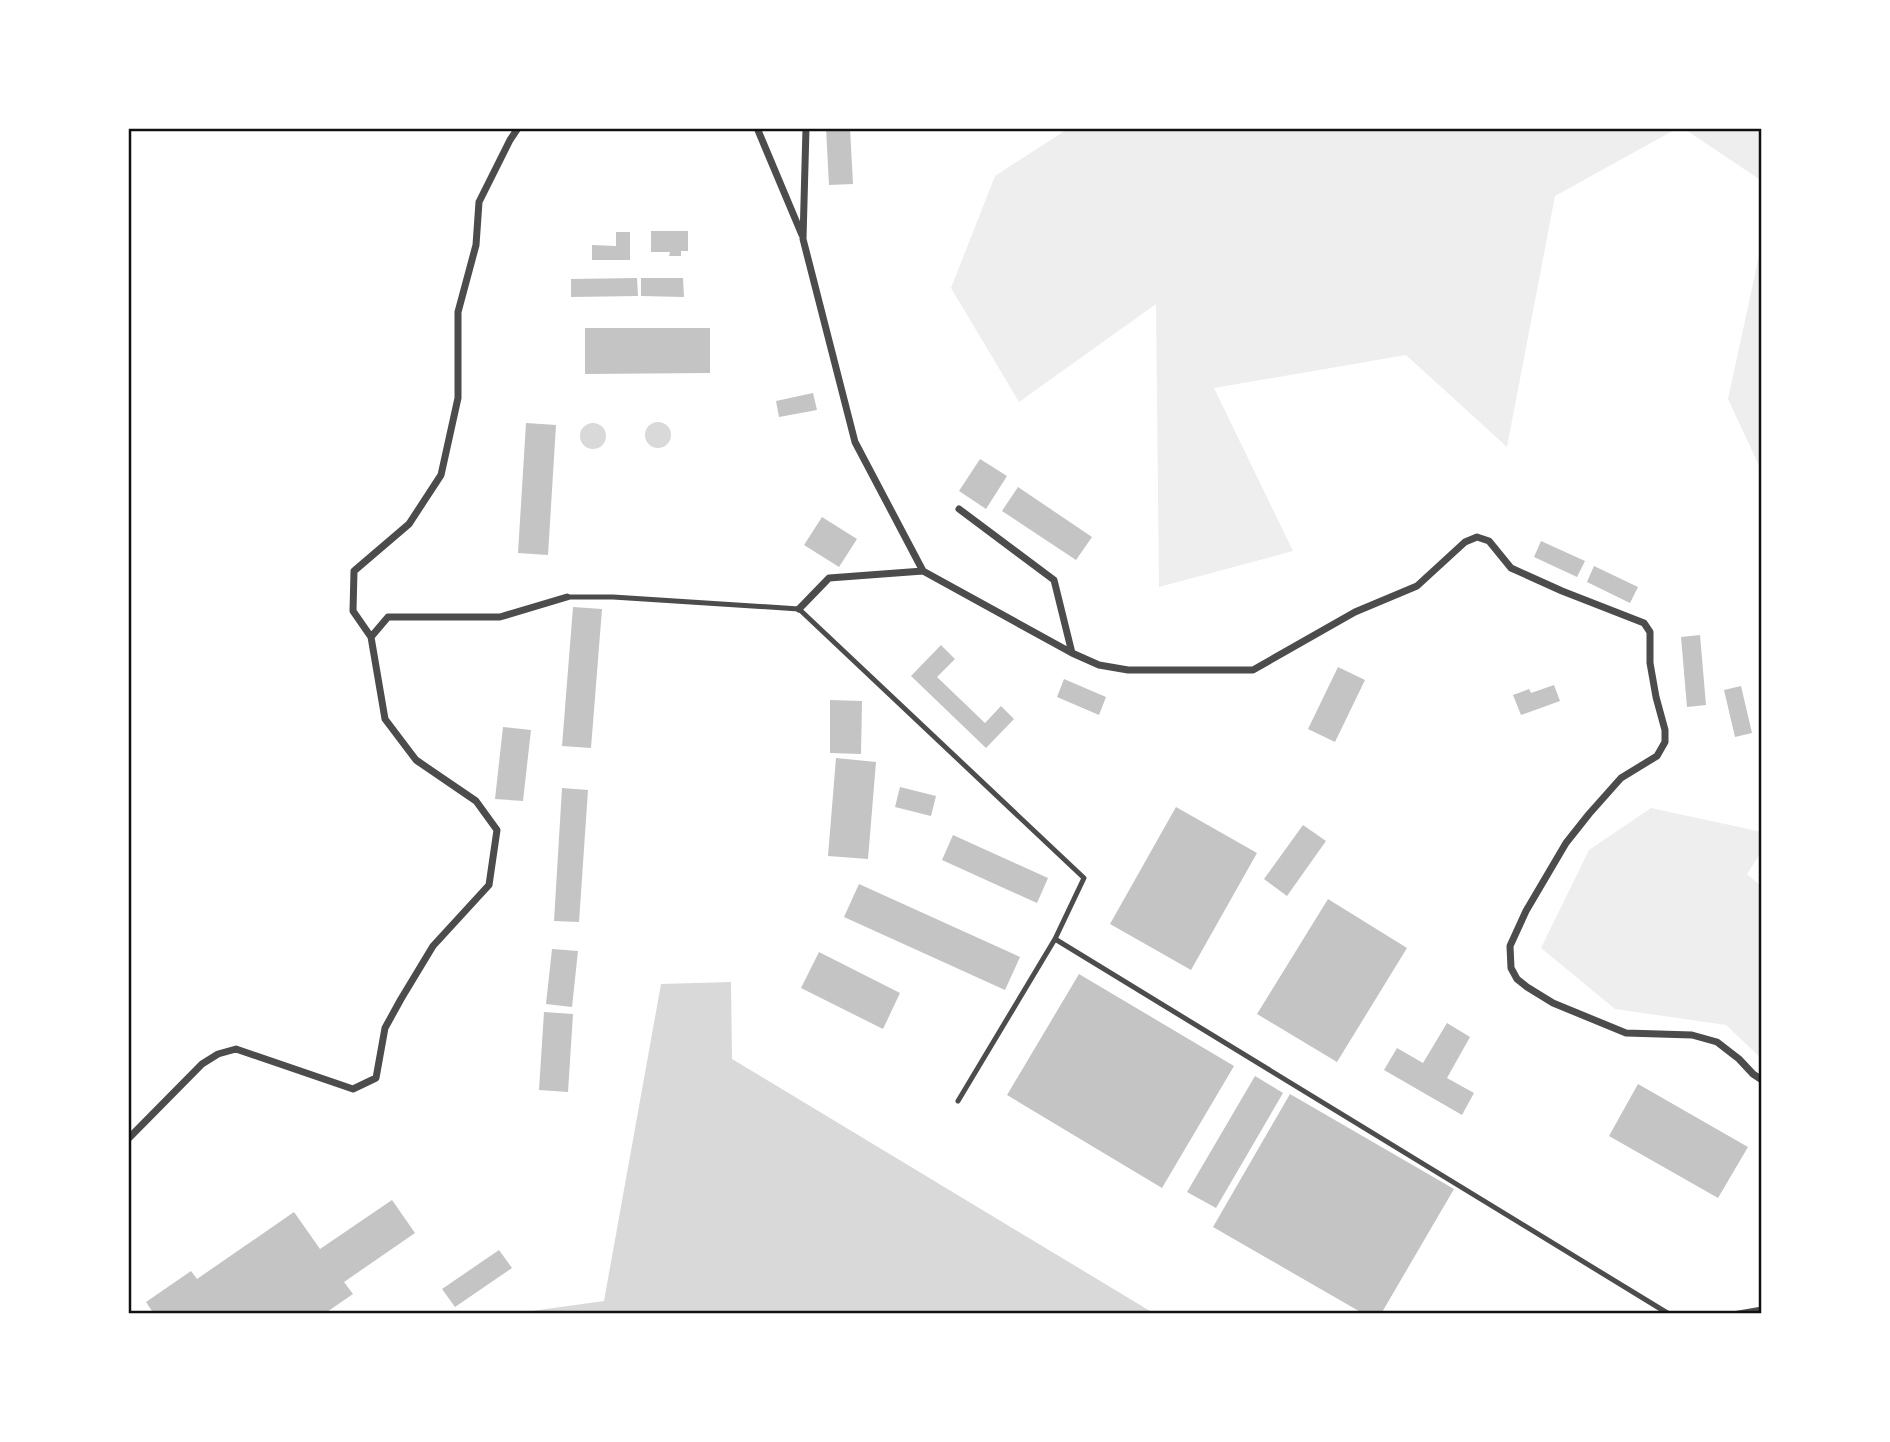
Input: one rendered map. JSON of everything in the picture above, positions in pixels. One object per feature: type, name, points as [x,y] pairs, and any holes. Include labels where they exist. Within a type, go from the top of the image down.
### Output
[{"type":"street","points":[[128,1139],[202,1064],[218,1054],[236,1049],[353,1089],[376,1078],[385,1028],[401,999],[433,946],[489,885],[497,830],[476,801],[416,760],[385,719],[371,637],[353,611],[354,571],[410,524],[441,475],[458,398],[458,312],[476,245],[479,202],[518,128]]},
{"type":"street","points":[[757,128],[803,239],[855,442],[923,571]]},
{"type":"street","points":[[803,239],[806,128]]},
{"type":"street","points":[[959,509],[1054,580],[1072,653]]},
{"type":"street","points":[[799,609],[829,578],[923,571],[1098,665],[1128,670],[1253,670],[1355,612],[1417,586],[1465,542],[1477,537],[1489,541],[1511,568],[1644,623],[1650,632],[1650,663],[1665,730],[1665,742],[1657,756],[1621,778],[1566,843],[1526,911],[1510,946],[1511,968],[1517,979],[1553,1003],[1626,1033],[1692,1035],[1717,1042],[1762,1080]]},
{"type":"street","points":[[371,637],[388,617],[500,617],[568,597]]},
{"type":"lane","points":[[568,597],[613,597],[799,609],[1084,878],[1055,939],[958,1101]]},
{"type":"lane","points":[[1055,939],[1669,1314]]},
{"type":"lane","points":[[1733,1314],[1762,1309]]},
{"type":"shaded area","points":[[1069,128],[1678,128],[1555,196],[1507,447],[1406,355],[1214,388],[1293,551],[1159,587],[1156,304],[1019,402],[951,288],[995,176]]},
{"type":"shaded area","points":[[1683,128],[1762,128],[1762,181]]},
{"type":"shaded area","points":[[1762,242],[1762,472],[1728,399]]},
{"type":"shaded area","points":[[658,422],[667,426],[671,435],[667,444],[658,448],[649,444],[645,435],[649,426]]},
{"type":"shaded area","points":[[593,423],[602,427],[606,436],[602,445],[593,449],[584,445],[580,436],[584,427]]},
{"type":"shaded area","points":[[1651,808],[1762,832],[1762,851],[1747,874],[1762,887],[1762,1059],[1726,1025],[1615,1009],[1541,948],[1589,850]]},
{"type":"shaded area","points":[[731,982],[732,1059],[1155,1314],[510,1314],[604,1301],[661,984]]},
{"type":"building","points":[[826,128],[850,128],[853,184],[829,185]]},
{"type":"building","points":[[651,231],[688,231],[688,251],[681,251],[681,256],[669,256],[670,252],[651,252]]},
{"type":"building","points":[[616,232],[630,232],[630,260],[592,260],[592,245],[616,246]]},
{"type":"building","points":[[637,278],[638,296],[571,297],[571,279]]},
{"type":"building","points":[[641,278],[683,278],[684,297],[641,296]]},
{"type":"building","points":[[585,328],[710,328],[710,373],[585,374]]},
{"type":"building","points":[[813,393],[817,410],[779,417],[776,401]]},
{"type":"building","points":[[526,423],[556,425],[548,555],[518,553]]},
{"type":"building","points":[[980,459],[1007,476],[986,509],[959,491]]},
{"type":"building","points":[[1018,487],[1092,537],[1076,560],[1002,511]]},
{"type":"building","points":[[822,517],[857,539],[839,567],[804,545]]},
{"type":"building","points":[[1541,541],[1585,561],[1577,577],[1534,557]]},
{"type":"building","points":[[1594,566],[1638,587],[1630,603],[1587,582]]},
{"type":"building","points":[[573,607],[602,609],[591,748],[562,746]]},
{"type":"building","points":[[1700,635],[1706,705],[1687,707],[1681,637]]},
{"type":"building","points":[[941,645],[955,659],[937,677],[985,723],[1001,706],[1014,719],[986,748],[911,676]]},
{"type":"building","points":[[1338,667],[1365,680],[1335,742],[1308,729]]},
{"type":"building","points":[[1064,679],[1106,697],[1099,715],[1057,697]]},
{"type":"building","points":[[1554,685],[1560,701],[1521,715],[1513,695],[1529,689],[1531,693]]},
{"type":"building","points":[[1741,686],[1752,733],[1735,737],[1724,690]]},
{"type":"building","points":[[830,700],[862,701],[861,754],[830,753]]},
{"type":"building","points":[[503,727],[531,730],[523,801],[495,799]]},
{"type":"building","points":[[836,758],[876,762],[868,859],[828,856]]},
{"type":"building","points":[[900,787],[936,796],[931,816],[895,807]]},
{"type":"building","points":[[562,788],[588,790],[579,922],[554,921]]},
{"type":"building","points":[[1176,807],[1257,853],[1191,970],[1110,924]]},
{"type":"building","points":[[1303,825],[1326,841],[1287,896],[1264,879]]},
{"type":"building","points":[[953,835],[1048,878],[1037,903],[942,860]]},
{"type":"building","points":[[859,884],[1020,957],[1005,990],[844,917]]},
{"type":"building","points":[[1328,899],[1407,948],[1337,1062],[1257,1014]]},
{"type":"building","points":[[552,949],[578,951],[572,1007],[546,1004]]},
{"type":"building","points":[[819,952],[900,993],[883,1029],[801,988]]},
{"type":"building","points":[[1079,974],[1234,1066],[1162,1188],[1007,1095]]},
{"type":"building","points":[[544,1012],[573,1014],[568,1092],[539,1090]]},
{"type":"building","points":[[1447,1023],[1470,1037],[1447,1078],[1474,1093],[1462,1115],[1384,1070],[1397,1048],[1423,1063]]},
{"type":"building","points":[[1255,1076],[1283,1093],[1216,1208],[1187,1192]]},
{"type":"building","points":[[1638,1084],[1748,1147],[1718,1198],[1609,1136]]},
{"type":"building","points":[[1290,1094],[1454,1189],[1381,1314],[1364,1314],[1213,1227]]},
{"type":"building","points":[[392,1200],[415,1233],[344,1282],[353,1294],[324,1314],[154,1314],[146,1302],[191,1271],[197,1279],[294,1212],[320,1249]]},
{"type":"building","points":[[499,1250],[512,1268],[455,1307],[442,1289]]}]
